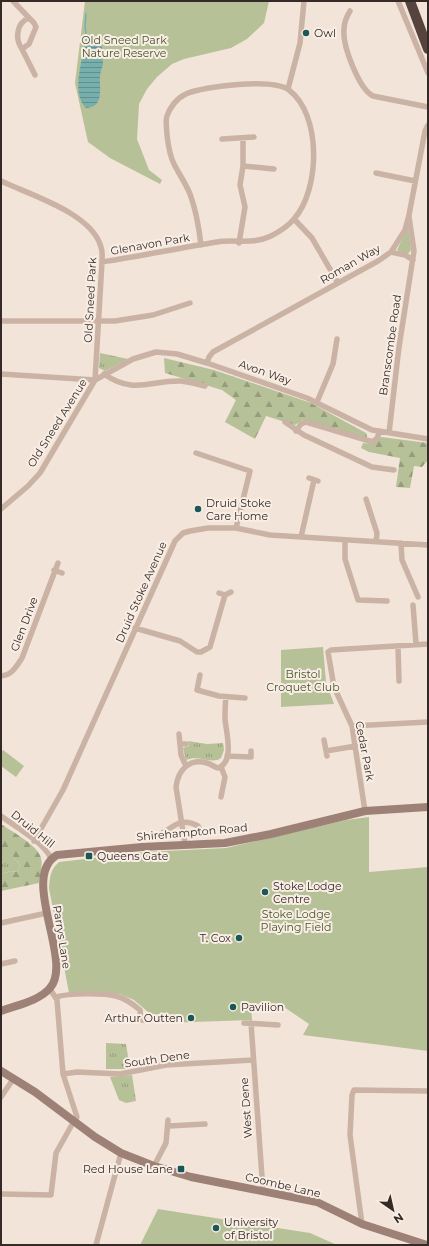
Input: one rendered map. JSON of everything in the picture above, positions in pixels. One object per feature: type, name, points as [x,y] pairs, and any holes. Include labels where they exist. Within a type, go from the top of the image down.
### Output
[{"type":"highway","points":[[410,1],[428,49]]},
{"type":"highway","points":[[417,1],[428,30]]},
{"type":"main road","name":"Shirehampton Road","points":[[51,858],[63,854],[246,840],[365,811],[428,807]]},
{"type":"main road","name":"Parrys Lane","points":[[50,989],[57,974],[43,878],[44,870],[51,858]]},
{"type":"main road","points":[[1,1011],[37,998],[50,989]]},
{"type":"main road","name":"Coombe Lane","points":[[1,1071],[14,1078],[121,1153],[154,1166],[191,1176],[317,1202],[362,1224],[426,1245]]},
{"type":"street","points":[[13,1],[34,23],[35,30],[29,44],[22,49]]},
{"type":"street","points":[[288,89],[300,43],[304,1]]},
{"type":"street","points":[[398,1],[428,73]]},
{"type":"street","points":[[350,11],[344,29],[346,45],[366,91],[373,96],[428,107]]},
{"type":"street","points":[[29,18],[22,22],[18,32],[19,44],[35,75]]},
{"type":"street","name":"Glenavon Park","points":[[102,262],[226,241],[256,241],[270,236],[294,219],[306,196],[314,167],[313,142],[306,110],[288,89],[282,86],[252,84],[232,85],[200,90],[186,94],[178,99],[171,108],[166,118],[168,144],[173,163],[190,193],[198,223],[201,245]]},
{"type":"street","name":"Roman Way","points":[[207,363],[214,352],[378,262],[391,252],[404,230],[409,215],[425,131],[428,124]]},
{"type":"street","points":[[222,139],[254,137]]},
{"type":"street","points":[[239,242],[240,228],[244,213],[240,185],[243,166],[243,138]]},
{"type":"street","points":[[243,166],[274,169]]},
{"type":"street","points":[[376,174],[415,181]]},
{"type":"street","name":"Old Sneed Park","points":[[1,181],[69,212],[89,228],[100,242],[102,262],[100,322],[95,380]]},
{"type":"street","name":"Branscombe Road","points":[[389,433],[399,347],[413,260],[414,242],[409,215]]},
{"type":"street","points":[[294,219],[312,238],[338,283]]},
{"type":"street","points":[[391,252],[405,255],[413,260]]},
{"type":"street","points":[[1,321],[100,322],[153,315],[190,303]]},
{"type":"street","points":[[317,402],[333,364],[337,339]]},
{"type":"street","name":"Avon Way","points":[[95,380],[134,359],[156,352],[177,354],[207,363],[317,402],[358,424],[380,432],[428,439]]},
{"type":"street","points":[[1,374],[95,380]]},
{"type":"street","points":[[104,374],[116,381],[133,386],[180,381],[206,386]]},
{"type":"street","name":"Old Sneed Avenue","points":[[1,509],[28,486],[40,473],[95,380]]},
{"type":"street","points":[[285,422],[296,431],[372,467],[394,470]]},
{"type":"street","points":[[296,431],[301,424],[306,422],[372,442],[377,438],[380,432]]},
{"type":"street","points":[[196,452],[250,471],[236,528]]},
{"type":"street","points":[[301,537],[314,480]]},
{"type":"street","points":[[366,499],[377,533],[376,542]]},
{"type":"street","points":[[368,506],[375,504]]},
{"type":"street","name":"Druid Stoke Avenue","points":[[34,841],[64,790],[135,628],[178,536],[183,533],[208,528],[236,528],[270,535],[428,545]]},
{"type":"street","points":[[345,540],[344,559],[352,594],[358,600],[387,601]]},
{"type":"street","points":[[401,543],[402,560],[417,594],[410,594]]},
{"type":"street","name":"Glen Drive","points":[[1,676],[7,675],[14,670],[22,658],[54,570],[58,563]]},
{"type":"street","points":[[54,570],[62,573]]},
{"type":"street","points":[[135,628],[180,641],[196,652],[206,650],[210,647],[222,594],[231,592]]},
{"type":"street","points":[[407,611],[413,608],[416,644]]},
{"type":"street","points":[[399,682],[402,674],[398,646],[428,644]]},
{"type":"street","name":"Cedar Park","points":[[365,811],[352,726],[334,687],[329,650],[398,646]]},
{"type":"street","points":[[200,675],[197,690],[226,697],[245,698]]},
{"type":"street","points":[[221,767],[228,756],[226,697]]},
{"type":"street","points":[[352,726],[428,722]]},
{"type":"street","points":[[179,734],[183,744],[181,755],[186,766]]},
{"type":"street","points":[[324,740],[326,754],[356,746]]},
{"type":"street","points":[[228,756],[251,757],[251,750]]},
{"type":"street","points":[[185,844],[176,787],[177,778],[186,766],[195,761],[206,762],[217,768],[221,767]]},
{"type":"street","points":[[221,767],[225,777],[221,797]]},
{"type":"street","name":"Druid Hill","points":[[1,816],[34,841],[48,853],[51,858]]},
{"type":"street","points":[[154,836],[160,835],[173,825],[181,824],[193,824],[198,826],[202,834]]},
{"type":"street","points":[[1,923],[47,913]]},
{"type":"street","points":[[1,964],[14,961]]},
{"type":"street","points":[[1,1194],[51,1195],[56,1153],[77,1117],[63,1074],[56,997],[50,989]]},
{"type":"street","points":[[56,997],[76,994],[116,996],[128,1001],[140,1010],[141,1020],[145,1020]]},
{"type":"street","points":[[244,1023],[278,1024]]},
{"type":"street","name":"West Dene","points":[[251,1023],[263,1191]]},
{"type":"street","name":"South Dene","points":[[63,1074],[77,1072],[120,1074],[166,1065],[253,1060]]},
{"type":"street","points":[[1,1097],[14,1078]]},
{"type":"street","points":[[362,1224],[350,1135],[352,1095],[354,1090],[428,1090]]},
{"type":"street","points":[[154,1166],[166,1143],[168,1123],[198,1128],[205,1124]]},
{"type":"street","points":[[96,1245],[121,1153]]},
{"type":"green space","name":"Old Sneed Park Nature Reserve","points":[[85,1],[269,1],[264,23],[247,39],[231,48],[184,59],[172,64],[157,77],[147,89],[139,104],[137,139],[149,170],[162,180],[160,184],[110,158],[88,142],[75,83]]},
{"type":"green space","points":[[408,227],[411,250],[408,254],[397,250]]},
{"type":"green space","points":[[100,353],[128,359],[105,371],[99,368]]},
{"type":"green space","points":[[164,358],[214,370],[311,403],[366,433],[367,436],[365,439],[303,420],[295,425],[266,416],[255,439],[225,422],[236,400],[222,390],[165,373]]},
{"type":"green space","points":[[381,437],[428,443],[428,460],[422,467],[414,466],[410,488],[396,487],[400,458],[369,452],[361,448],[363,443],[372,444]]},
{"type":"green space","name":"Bristol Croquet Club","points":[[323,647],[326,682],[334,704],[281,707],[281,650]]},
{"type":"green space","points":[[188,741],[207,744],[223,743],[224,750],[221,758],[217,760],[191,758],[186,760],[183,748],[189,746]]},
{"type":"green space","points":[[3,750],[24,766],[16,777],[1,766],[1,753]]},
{"type":"green space","name":"Stoke Lodge Playing Field","points":[[369,817],[369,872],[428,867],[428,1051],[303,1035],[309,1024],[284,1007],[251,1007],[252,1020],[161,1023],[134,1000],[120,994],[69,993],[49,888],[52,871],[59,862],[145,852],[226,848],[346,820]]},
{"type":"green space","points":[[1,824],[30,844],[39,853],[42,864],[39,883],[1,891],[1,874],[11,871],[18,872],[20,865],[12,855],[3,855],[1,853]]},
{"type":"green space","points":[[1,853],[3,855],[12,855],[20,865],[18,872],[11,871],[1,874]]},
{"type":"green space","points":[[106,1043],[126,1044],[130,1069],[106,1069]]},
{"type":"green space","points":[[132,1075],[136,1101],[126,1103],[119,1100],[110,1077]]},
{"type":"green space","name":"University of Bristol","points":[[158,1209],[310,1233],[337,1245],[140,1245]]},
{"type":"water","points":[[87,42],[102,46],[103,64],[100,75],[99,101],[92,107],[86,108],[79,94],[78,86],[80,68],[85,44]]},
{"type":"waterway","points":[[86,14],[85,26],[87,42]]},
{"type":"place","name":"Owl","points":[[306,33]]},
{"type":"place","name":"Druid Stoke Care Home","points":[[198,509]]},
{"type":"place","name":"Queens Gate","points":[[89,856]]},
{"type":"place","name":"Stoke Lodge Centre","points":[[265,892]]},
{"type":"place","name":"T. Cox","points":[[239,938]]},
{"type":"place","name":"Pavilion","points":[[233,1007]]},
{"type":"place","name":"Arthur Outten","points":[[191,1018]]},
{"type":"place","name":"Red House Lane","points":[[181,1169]]},
{"type":"place","name":"University of Bristol","points":[[216,1228]]}]
